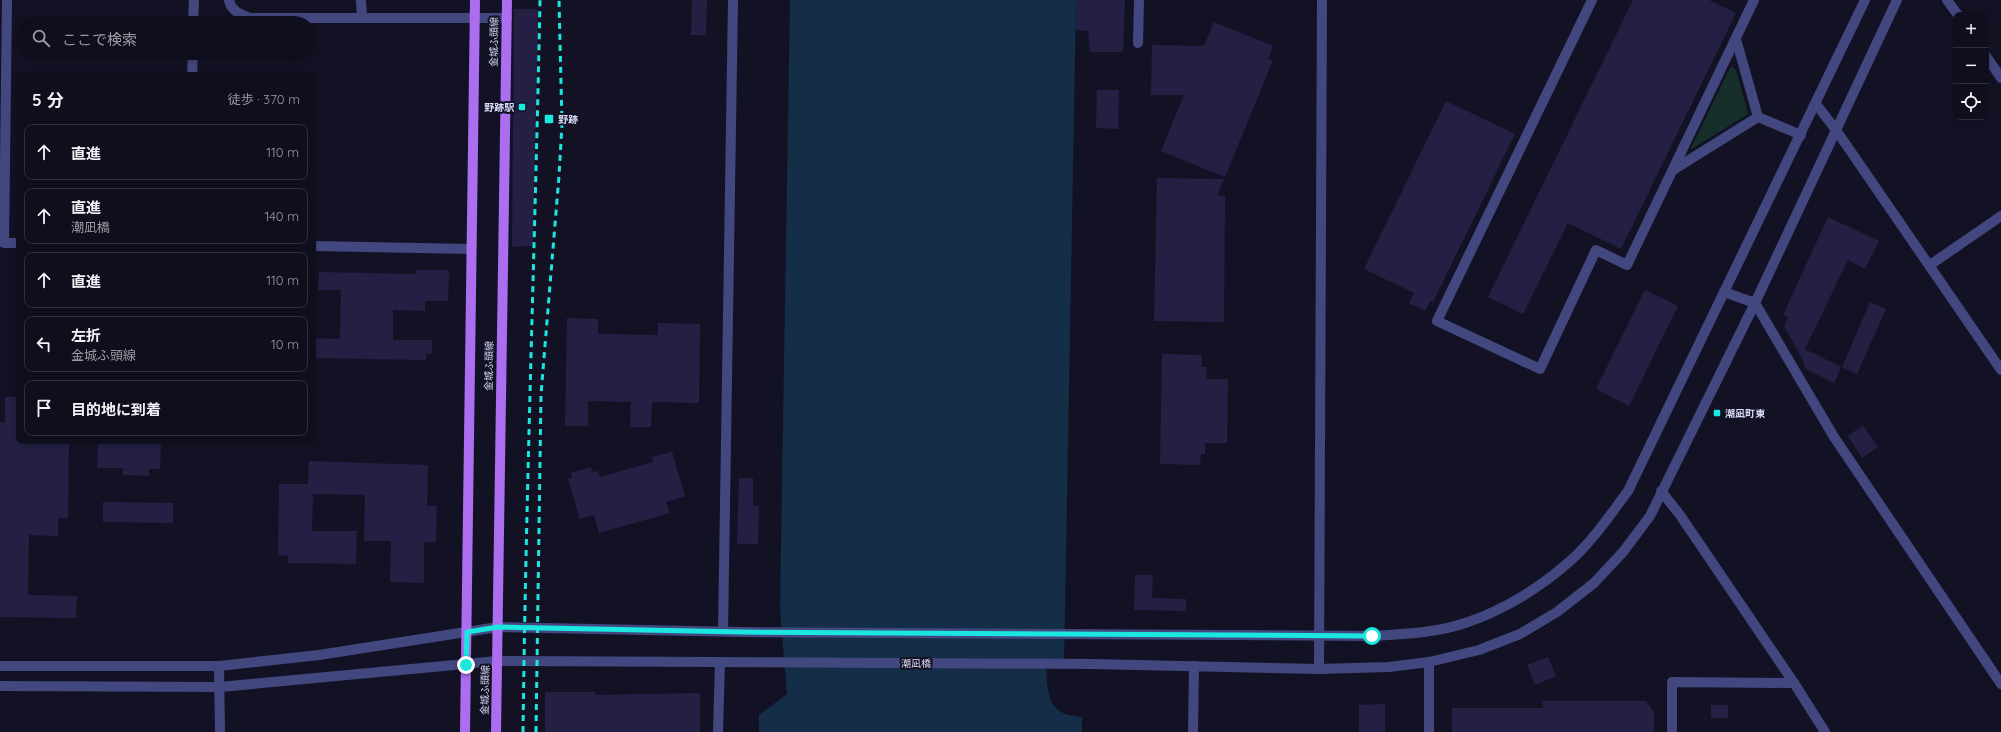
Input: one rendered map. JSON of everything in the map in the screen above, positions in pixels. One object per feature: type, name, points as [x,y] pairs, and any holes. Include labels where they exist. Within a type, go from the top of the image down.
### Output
[{"type":"main road","name":"金城ふ頭線","points":[[465,732],[474,0]]},
{"type":"main road","name":"金城ふ頭線","points":[[496,732],[507,0]]},
{"type":"street","points":[[7,0],[4,243],[16,243]]},
{"type":"street","points":[[193,16],[194,0]]},
{"type":"street","points":[[229,0],[230,6],[238,14],[244,16]]},
{"type":"street","points":[[362,0],[362,18]]},
{"type":"street","points":[[723,631],[733,0]]},
{"type":"street","points":[[1138,43],[1139,0]]},
{"type":"street","points":[[1319,669],[1322,0]]},
{"type":"street","points":[[1592,0],[1437,321],[1540,368],[1596,250],[1627,265],[1754,0]]},
{"type":"street","points":[[0,666],[220,666],[319,655],[498,627],[742,632],[1092,633],[1372,636],[1416,633],[1468,622],[1507,604],[1539,585],[1570,561],[1596,533],[1628,491],[1865,0]]},
{"type":"street","name":"潮凪橋","points":[[0,686],[220,687],[497,662],[1092,664],[1319,669],[1389,667],[1429,662],[1479,650],[1520,634],[1557,612],[1594,583],[1623,552],[1650,516],[1755,303],[1897,0]]},
{"type":"street","points":[[1947,0],[1956,12]]},
{"type":"street","points":[[316,18],[507,18]]},
{"type":"street","points":[[1736,39],[1758,116]]},
{"type":"street","points":[[192,72],[193,60]]},
{"type":"street","points":[[1989,60],[2001,78]]},
{"type":"street","points":[[1816,104],[1836,130],[2001,370]]},
{"type":"street","points":[[1672,171],[1758,116]]},
{"type":"street","points":[[1758,116],[1801,135]]},
{"type":"street","points":[[1930,266],[2001,216]]},
{"type":"street","points":[[316,246],[471,249]]},
{"type":"street","points":[[1724,292],[1755,303],[1834,438],[2001,684]]},
{"type":"street","points":[[1662,491],[1680,515],[1794,683],[1825,732]]},
{"type":"street","points":[[718,732],[720,662]]},
{"type":"street","points":[[1429,662],[1429,732]]},
{"type":"street","points":[[220,666],[220,732]]},
{"type":"street","points":[[1193,732],[1194,666]]},
{"type":"street","points":[[1672,732],[1672,682],[1794,683]]},
{"type":"green space","points":[[1731,66],[1736,70],[1748,114],[1690,150]]},
{"type":"water","points":[[790,0],[1076,0],[1064,665],[1046,665],[1050,699],[1057,709],[1065,714],[1082,717],[1082,732],[759,732],[759,715],[787,694],[780,609]]},
{"type":"building","points":[[692,0],[707,0],[706,35],[691,35]]},
{"type":"building","points":[[1076,0],[1125,0],[1123,52],[1090,52],[1088,31],[1076,30]]},
{"type":"building","points":[[1633,0],[1709,0],[1736,13],[1621,249],[1568,223],[1523,314],[1488,297]]},
{"type":"building","points":[[514,9],[538,9],[533,246],[512,247]]},
{"type":"building","points":[[1214,22],[1273,46],[1268,59],[1273,60],[1225,177],[1161,151],[1184,95],[1151,95],[1152,45],[1204,46]]},
{"type":"building","points":[[1097,90],[1119,90],[1118,129],[1096,128]]},
{"type":"building","points":[[1446,101],[1515,134],[1433,302],[1430,301],[1425,311],[1409,303],[1414,293],[1364,269]]},
{"type":"building","points":[[1157,178],[1224,179],[1217,196],[1225,196],[1224,322],[1154,321]]},
{"type":"building","points":[[1828,217],[1879,241],[1865,269],[1848,260],[1805,349],[1841,367],[1834,383],[1806,369],[1803,364],[1804,362],[1784,326],[1788,317],[1783,315]]},
{"type":"building","points":[[416,270],[449,270],[448,301],[425,301],[425,311],[393,310],[393,340],[432,340],[432,354],[426,354],[426,360],[316,358],[316,338],[340,339],[341,290],[318,290],[319,272],[416,274]]},
{"type":"building","points":[[1645,290],[1678,306],[1629,406],[1596,389]]},
{"type":"building","points":[[1870,302],[1886,309],[1857,374],[1842,367]]},
{"type":"building","points":[[567,318],[598,319],[598,334],[658,335],[658,323],[700,324],[699,403],[652,402],[651,427],[630,427],[631,402],[588,401],[588,426],[565,426]]},
{"type":"building","points":[[1162,354],[1202,355],[1202,367],[1207,367],[1206,379],[1228,379],[1227,443],[1205,443],[1205,454],[1201,454],[1200,465],[1160,464]]},
{"type":"building","points":[[5,397],[16,397],[16,444],[69,444],[68,518],[58,518],[58,536],[29,535],[28,595],[77,596],[76,618],[0,617],[0,422],[5,422]]},
{"type":"building","points":[[1863,425],[1878,447],[1862,458],[1848,436]]},
{"type":"building","points":[[98,444],[161,444],[160,469],[149,469],[149,476],[123,475],[123,468],[97,468]]},
{"type":"building","points":[[672,452],[685,496],[666,502],[670,513],[599,533],[594,515],[580,519],[568,479],[572,478],[571,473],[591,467],[592,472],[598,471],[600,477],[653,462],[652,457]]},
{"type":"building","points":[[309,461],[428,465],[427,506],[437,506],[436,542],[424,542],[424,583],[390,582],[391,541],[364,541],[365,495],[313,494],[312,531],[357,531],[356,564],[288,563],[288,556],[278,555],[279,484],[308,484]]},
{"type":"building","points":[[739,478],[753,478],[753,506],[759,506],[758,544],[737,544]]},
{"type":"building","points":[[103,502],[173,503],[173,523],[103,522]]},
{"type":"building","points":[[1135,575],[1153,575],[1152,598],[1186,599],[1186,611],[1134,610]]},
{"type":"building","points":[[1548,657],[1556,676],[1535,685],[1527,665]]},
{"type":"building","points":[[545,692],[595,692],[595,695],[700,693],[700,732],[545,732]]},
{"type":"building","points":[[1541,701],[1646,701],[1654,712],[1654,732],[1452,732],[1452,708],[1544,708]]},
{"type":"building","points":[[1385,704],[1385,732],[1359,732],[1359,705]]},
{"type":"building","points":[[1711,705],[1728,705],[1728,718],[1711,718]]},
{"type":"railway","points":[[523,732],[526,549],[540,0]]},
{"type":"railway","points":[[536,732],[541,394],[562,124],[559,0]]},
{"type":"place","name":"野跡駅","points":[[522,107]]},
{"type":"place","name":"野跡","points":[[549,119]]},
{"type":"place","name":"潮凪町東","points":[[1717,413]]},
{"type":"route","points":[[466,665],[467,632],[498,627],[742,632],[1092,633],[1372,636]]}]
